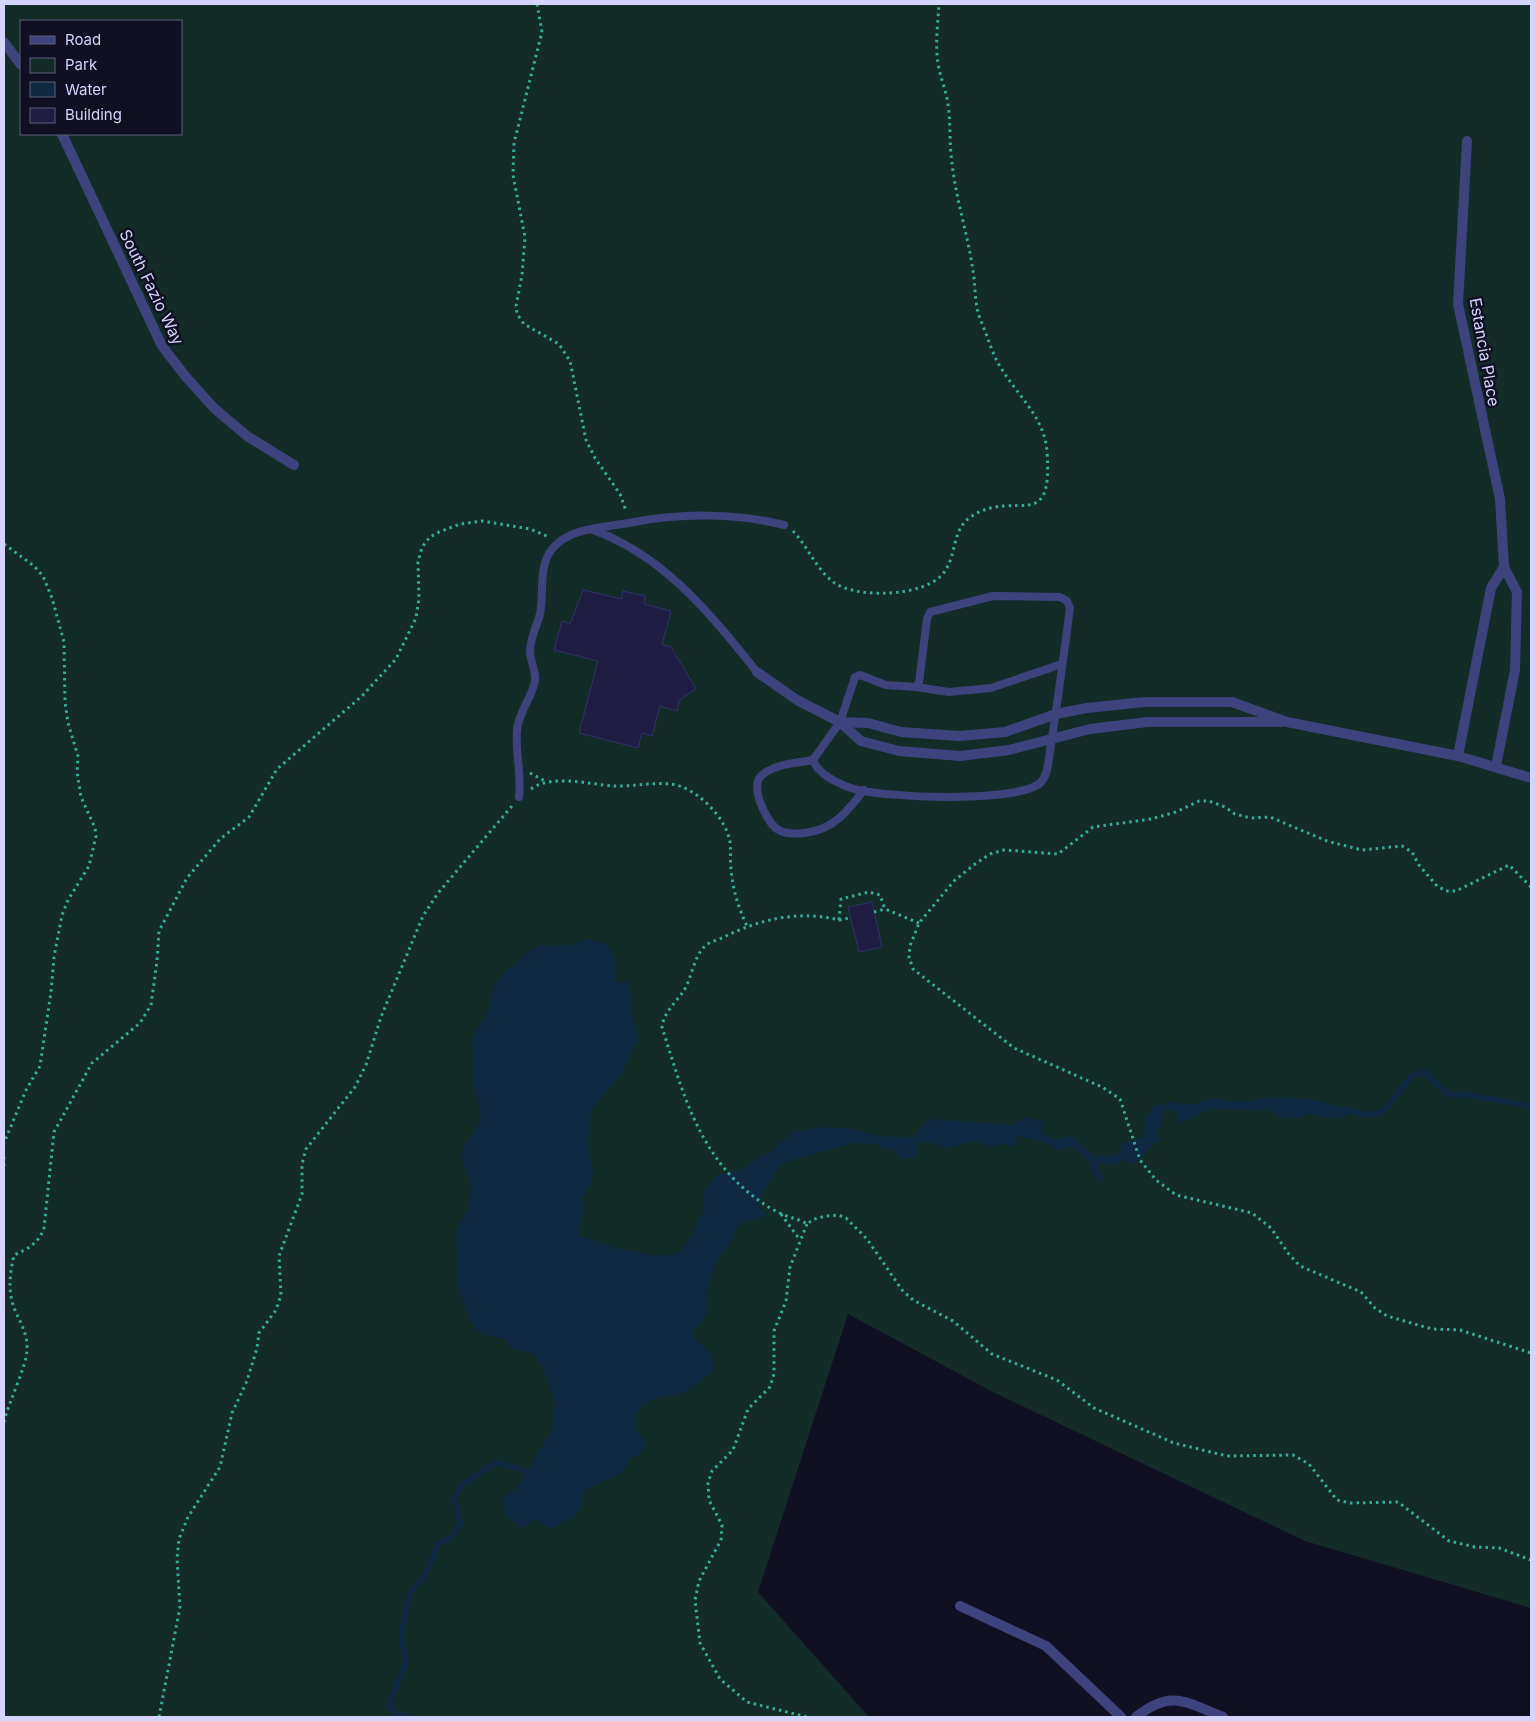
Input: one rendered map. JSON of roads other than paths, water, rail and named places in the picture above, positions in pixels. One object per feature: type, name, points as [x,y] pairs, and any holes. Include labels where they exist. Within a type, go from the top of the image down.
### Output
[{"type":"street","points":[[4,42],[20,64]]},
{"type":"street","name":"South Fazio Way","points":[[62,135],[162,346],[214,408],[247,436],[294,465]]},
{"type":"street","name":"Estancia Place","points":[[1467,141],[1458,304],[1500,499],[1504,567],[1517,592],[1516,662],[1496,766]]},
{"type":"street","points":[[1458,756],[1491,588],[1504,567]]},
{"type":"street","points":[[757,672],[797,700],[840,722],[861,741],[899,750],[960,756],[1008,750],[1090,729],[1147,722],[1288,722]]},
{"type":"street","points":[[840,722],[868,723],[901,732],[959,736],[1005,732],[1056,714],[1087,708],[1144,702],[1232,702],[1288,722],[1458,756],[1531,778]]},
{"type":"street","points":[[960,1606],[1046,1646],[1121,1717]]},
{"type":"street","points":[[1136,1717],[1152,1705],[1180,1700],[1223,1717]]},
{"type":"lane","points":[[519,797],[521,777],[517,747],[518,720],[535,680],[530,652],[542,601],[540,582],[549,556],[559,541],[580,532],[653,519],[696,516],[745,518],[784,525]]},
{"type":"lane","points":[[593,530],[633,549],[684,587],[708,612],[757,672]]},
{"type":"lane","points":[[813,760],[816,767],[830,778],[853,788],[925,798],[1008,794],[1031,788],[1042,781],[1052,739],[1070,608],[1067,601],[1060,597],[993,596],[930,612],[927,619],[919,682],[916,687]]},
{"type":"lane","points":[[864,790],[846,813],[831,826],[813,832],[795,834],[779,831],[771,824],[756,785],[758,779],[769,770],[813,760],[840,722],[855,677],[860,675],[886,685],[949,692],[991,688],[1062,664]]},
{"type":"water","points":[[588,939],[606,944],[615,958],[616,981],[622,983],[630,981],[631,1009],[639,1038],[621,1074],[591,1110],[588,1144],[593,1172],[592,1180],[582,1199],[584,1212],[579,1226],[580,1236],[615,1248],[653,1255],[673,1255],[682,1249],[690,1238],[703,1212],[704,1191],[718,1175],[740,1170],[769,1152],[795,1131],[828,1127],[850,1129],[880,1136],[911,1138],[930,1119],[1013,1125],[1028,1117],[1044,1122],[1041,1133],[1055,1140],[1072,1136],[1095,1157],[1118,1155],[1122,1144],[1144,1137],[1145,1121],[1153,1106],[1171,1102],[1192,1105],[1210,1098],[1240,1102],[1274,1097],[1315,1100],[1354,1111],[1338,1118],[1327,1118],[1309,1113],[1290,1119],[1280,1117],[1271,1111],[1210,1108],[1182,1123],[1178,1120],[1176,1110],[1167,1109],[1157,1134],[1160,1142],[1155,1142],[1134,1165],[1124,1160],[1118,1164],[1097,1163],[1103,1179],[1100,1183],[1096,1179],[1089,1160],[1071,1145],[1063,1150],[1056,1150],[1051,1144],[1016,1135],[1017,1144],[1013,1147],[1007,1146],[1005,1142],[993,1147],[973,1141],[948,1148],[934,1143],[919,1143],[915,1158],[901,1159],[891,1147],[884,1150],[879,1144],[853,1143],[782,1163],[764,1191],[758,1207],[766,1214],[760,1219],[741,1221],[734,1233],[733,1240],[718,1260],[706,1291],[708,1302],[707,1314],[693,1333],[694,1337],[712,1355],[714,1369],[687,1390],[675,1396],[653,1399],[642,1406],[638,1411],[635,1422],[637,1431],[647,1444],[643,1451],[632,1457],[621,1473],[587,1489],[583,1493],[582,1505],[576,1515],[553,1528],[544,1526],[536,1519],[522,1528],[507,1517],[501,1502],[506,1494],[517,1489],[551,1431],[556,1404],[542,1365],[531,1353],[512,1349],[504,1338],[488,1336],[478,1331],[468,1317],[458,1286],[456,1229],[467,1211],[471,1187],[461,1155],[465,1145],[479,1124],[481,1113],[473,1078],[474,1056],[470,1041],[487,1014],[496,983],[511,967],[537,946],[573,945]]},
{"type":"waterway","points":[[1346,1110],[1370,1115],[1383,1112],[1412,1076],[1425,1072],[1448,1094],[1475,1096],[1531,1106]]},
{"type":"waterway","points":[[407,1717],[394,1712],[390,1706],[407,1660],[401,1638],[410,1593],[426,1574],[439,1543],[451,1538],[461,1524],[454,1498],[462,1485],[496,1462],[532,1473]]}]
